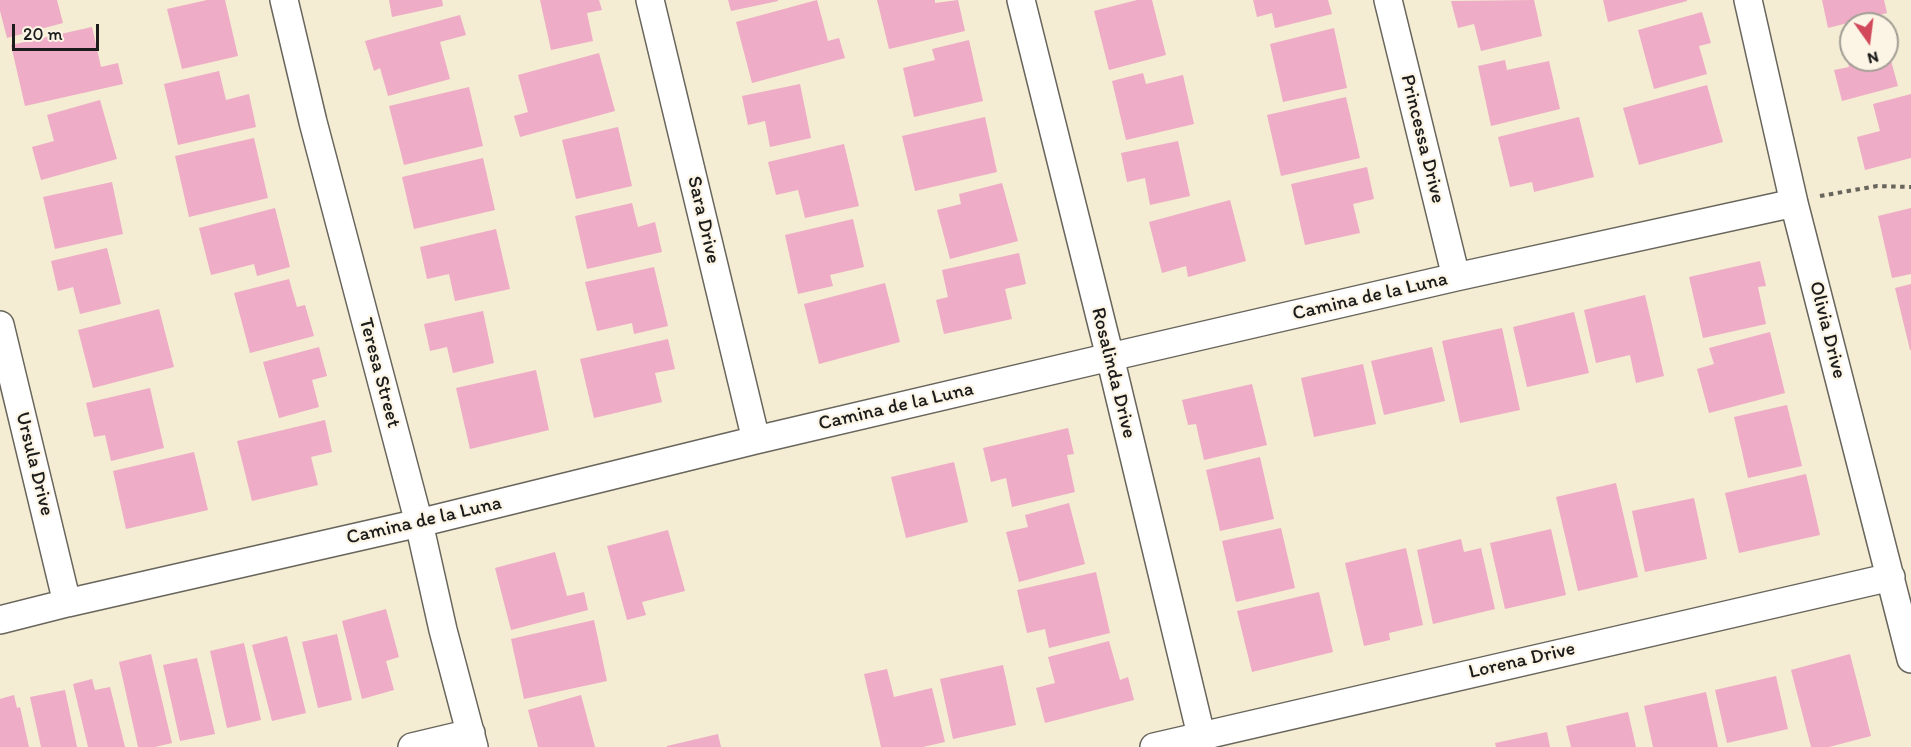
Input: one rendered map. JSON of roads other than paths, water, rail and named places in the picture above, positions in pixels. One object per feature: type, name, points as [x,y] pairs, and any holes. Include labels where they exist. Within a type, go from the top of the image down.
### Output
[{"type":"street","name":"Teresa Street","points":[[284,0],[313,122],[419,523],[443,630],[472,740]]},
{"type":"street","name":"Sara Drive","points":[[650,0],[756,440]]},
{"type":"street","name":"Rosalinda Drive","points":[[1021,0],[1110,357],[1201,741]]},
{"type":"street","name":"Princessa Drive","points":[[1388,0],[1455,277]]},
{"type":"street","name":"Olivia Drive","points":[[1748,0],[1794,203],[1911,659]]},
{"type":"street","name":"Camina de la Luna","points":[[0,620],[419,523],[756,440],[1110,357],[1455,277],[1794,203]]},
{"type":"street","name":"Ursula Drive","points":[[0,325],[8,391],[67,603]]},
{"type":"street","name":"Lorena Drive","points":[[1154,747],[1201,741],[1891,577]]},
{"type":"street","points":[[412,747],[472,740]]}]
